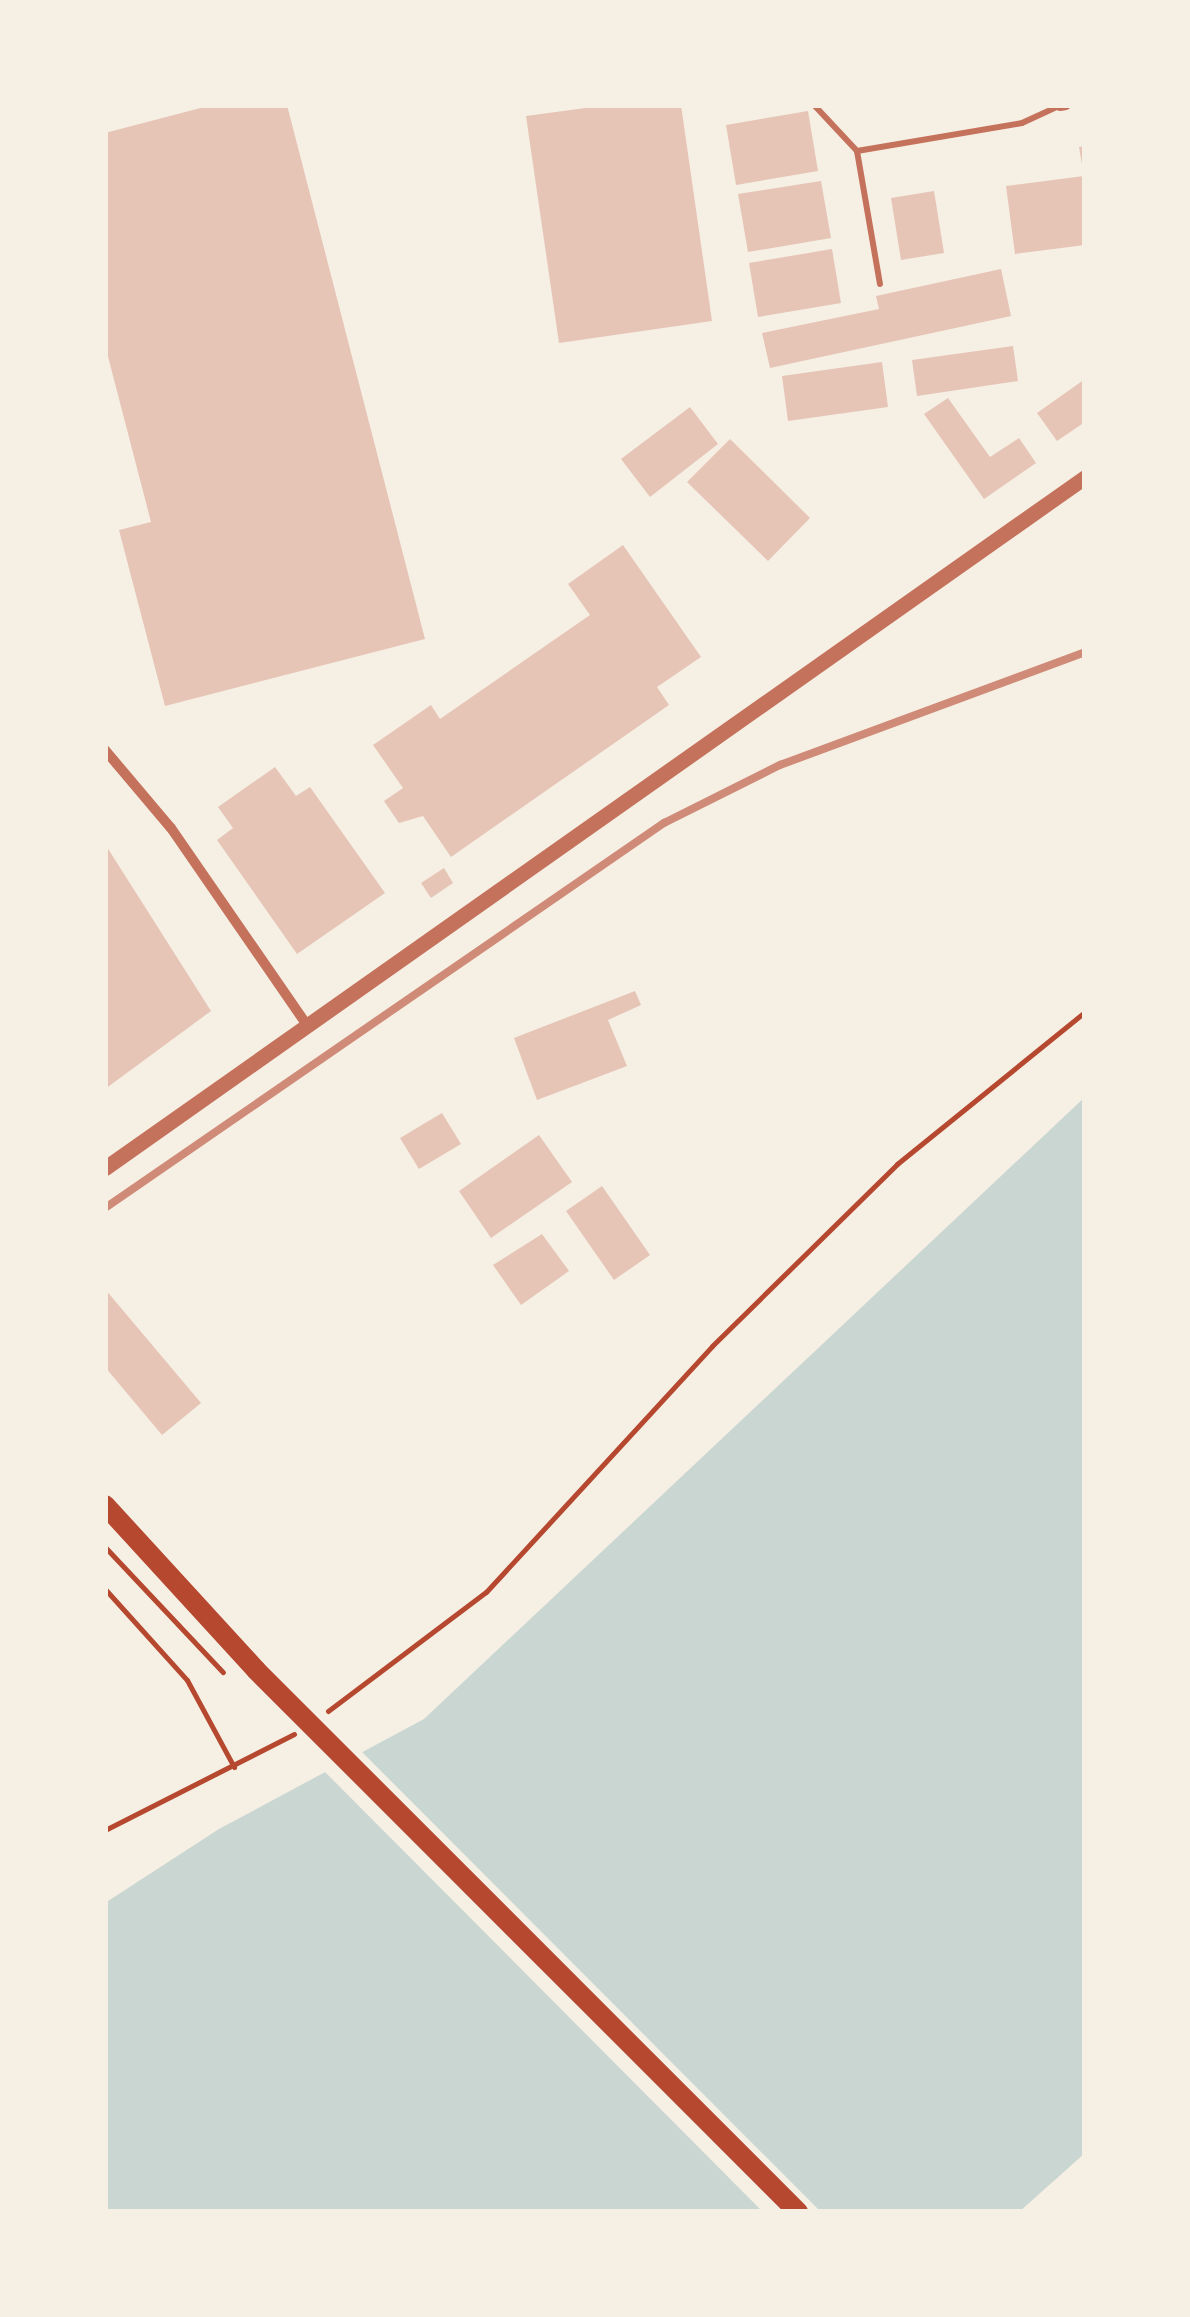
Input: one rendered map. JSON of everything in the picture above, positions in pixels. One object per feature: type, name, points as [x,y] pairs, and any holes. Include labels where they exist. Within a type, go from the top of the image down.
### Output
[{"type":"highway","points":[[105,1505],[256,1670],[798,2212]]},
{"type":"street","points":[[105,1168],[1085,477]]},
{"type":"street","points":[[105,750],[149,798],[308,1026]]},
{"type":"lane","points":[[814,105],[857,152],[880,284]]},
{"type":"lane","points":[[857,152],[1022,123],[1063,106]]},
{"type":"path","points":[[316,1719],[486,1592],[712,1346],[898,1164],[1085,1012]]},
{"type":"path","points":[[105,1549],[238,1686]]},
{"type":"path","points":[[105,1589],[188,1680],[234,1768]]},
{"type":"path","points":[[105,1830],[234,1768],[301,1729]]},
{"type":"shaded area","points":[[1085,1097],[1085,2153],[1019,2212],[105,2212],[105,1903],[219,1829],[424,1719]]},
{"type":"pier","points":[[358,1748],[821,2212],[763,2212],[321,1768]]},
{"type":"building","points":[[212,105],[287,105],[425,639],[165,706],[119,530],[151,522],[105,345],[105,133]]},
{"type":"building","points":[[608,105],[681,105],[712,321],[559,343],[526,116]]},
{"type":"building","points":[[808,111],[818,171],[736,185],[726,125]]},
{"type":"building","points":[[1085,146],[1085,245],[1015,254],[1006,186],[1084,176],[1079,147]]},
{"type":"building","points":[[821,181],[831,238],[748,252],[738,194]]},
{"type":"building","points":[[934,191],[944,253],[901,260],[891,198]]},
{"type":"building","points":[[832,249],[841,303],[758,317],[749,263]]},
{"type":"building","points":[[1001,269],[1011,316],[770,368],[762,333],[879,309],[876,296]]},
{"type":"building","points":[[1013,346],[1018,381],[917,396],[912,360]]},
{"type":"building","points":[[882,362],[888,407],[788,421],[782,376]]},
{"type":"building","points":[[1085,379],[1085,422],[1057,441],[1037,413]]},
{"type":"building","points":[[948,398],[990,457],[1019,438],[1036,463],[984,499],[924,414]]},
{"type":"building","points":[[690,407],[718,444],[650,497],[621,459]]},
{"type":"building","points":[[730,439],[810,518],[768,561],[687,482]]},
{"type":"building","points":[[623,545],[701,657],[657,687],[669,705],[451,857],[423,816],[399,823],[384,801],[403,788],[373,745],[431,705],[440,719],[590,615],[568,584]]},
{"type":"building","points":[[275,767],[296,796],[310,787],[385,893],[297,954],[217,840],[233,828],[218,807]]},
{"type":"building","points":[[105,844],[211,1011],[105,1089]]},
{"type":"building","points":[[444,868],[453,883],[431,898],[421,883]]},
{"type":"building","points":[[635,991],[641,1005],[608,1020],[627,1066],[537,1100],[514,1038]]},
{"type":"building","points":[[442,1113],[461,1144],[419,1169],[400,1138]]},
{"type":"building","points":[[539,1135],[572,1182],[491,1238],[459,1191]]},
{"type":"building","points":[[602,1186],[650,1255],[614,1280],[566,1211]]},
{"type":"building","points":[[542,1234],[569,1271],[521,1305],[493,1265]]},
{"type":"building","points":[[105,1289],[201,1403],[162,1435],[105,1367]]},
{"type":"railway","points":[[105,1208],[664,823],[780,765],[1085,652]]}]
